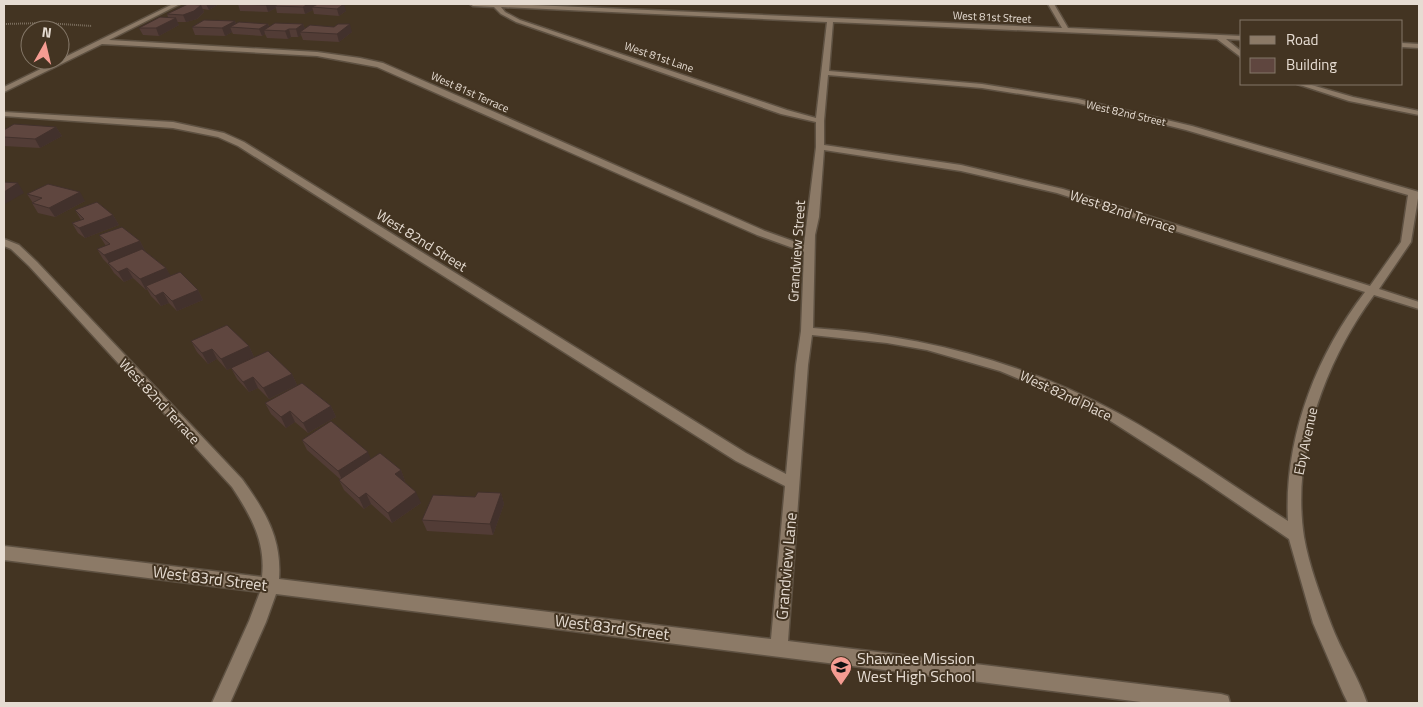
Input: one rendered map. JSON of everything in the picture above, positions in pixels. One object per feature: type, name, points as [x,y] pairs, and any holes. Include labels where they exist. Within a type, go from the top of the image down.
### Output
[{"type":"street","points":[[4,90],[176,4]]},
{"type":"street","name":"West 81st Street","points":[[472,4],[580,6],[744,16],[1240,38]]},
{"type":"street","points":[[1051,4],[1066,30]]},
{"type":"street","name":"West 81st Lane","points":[[496,5],[503,13],[518,21],[784,112],[820,122]]},
{"type":"street","points":[[744,16],[749,6]]},
{"type":"street","name":"Grandview Street","points":[[793,484],[802,366],[807,331],[810,250],[820,147],[820,122],[830,20]]},
{"type":"street","points":[[1219,37],[1240,54]]},
{"type":"street","name":"West 81st Terrace","points":[[100,42],[317,54],[380,65],[761,233],[810,250]]},
{"type":"street","points":[[1403,45],[1419,46]]},
{"type":"street","name":"West 82nd Street","points":[[825,73],[973,85],[1078,101],[1189,128],[1416,194]]},
{"type":"street","points":[[1304,85],[1352,99],[1419,113]]},
{"type":"street","name":"West 82nd Street","points":[[4,114],[172,125],[221,136],[240,144],[741,457],[793,484]]},
{"type":"street","name":"West 82nd Terrace","points":[[820,147],[961,168],[1060,191],[1419,306]]},
{"type":"street","name":"Eby Avenue","points":[[1358,703],[1344,678],[1318,617],[1296,535],[1294,500],[1302,442],[1310,409],[1331,356],[1350,322],[1407,240],[1416,194]]},
{"type":"street","name":"West 82nd Terrace","points":[[4,242],[15,247],[33,264],[237,483],[264,529],[271,551],[270,585]]},
{"type":"street","name":"West 82nd Place","points":[[807,331],[841,332],[917,344],[970,358],[1049,385],[1114,417],[1161,445],[1296,535]]},
{"type":"street","name":"Grandview Lane","points":[[779,648],[793,484]]},
{"type":"street","name":"West 83rd Street","points":[[4,552],[1221,703]]},
{"type":"street","points":[[221,703],[255,631],[270,585]]},
{"type":"path","points":[[4,24],[44,23],[92,26]]},
{"type":"building","points":[[188,4],[201,5],[194,11],[183,15],[167,14]]},
{"type":"building","points":[[278,4],[308,4],[303,7],[275,6]]},
{"type":"building","points":[[318,4],[344,4],[337,9],[312,7]]},
{"type":"building","points":[[160,17],[176,18],[156,28],[139,28]]},
{"type":"building","points":[[204,20],[235,21],[222,28],[192,27]]},
{"type":"building","points":[[239,22],[268,24],[259,29],[230,27]]},
{"type":"building","points":[[275,23],[303,24],[296,29],[285,31],[264,30]]},
{"type":"building","points":[[338,24],[350,24],[337,34],[300,32],[310,25],[334,27]]},
{"type":"building","points":[[14,124],[56,127],[35,139],[4,137],[4,130]]},
{"type":"building","points":[[4,182],[18,183],[4,192]]},
{"type":"building","points":[[48,184],[80,192],[49,208],[32,203],[42,198],[27,194]]},
{"type":"building","points":[[97,202],[113,215],[79,228],[72,223],[84,219],[75,210]]},
{"type":"building","points":[[122,227],[140,241],[104,255],[97,249],[110,244],[99,235]]},
{"type":"building","points":[[142,249],[166,268],[140,279],[127,268],[118,272],[108,263]]},
{"type":"building","points":[[180,272],[198,290],[172,301],[163,292],[155,296],[146,286]]},
{"type":"building","points":[[227,325],[249,346],[221,359],[212,349],[202,353],[191,341]]},
{"type":"building","points":[[268,351],[292,374],[263,388],[253,377],[243,382],[231,368]]},
{"type":"building","points":[[302,383],[331,406],[303,423],[290,411],[281,417],[265,403]]},
{"type":"building","points":[[331,421],[368,452],[338,471],[302,440]]},
{"type":"building","points":[[380,453],[401,470],[395,474],[416,492],[388,513],[366,493],[359,498],[339,480]]},
{"type":"building","points":[[478,492],[501,493],[490,524],[422,520],[433,495],[475,497]]},
{"type":"place","name":"Shawnee Mission West High School","points":[[841,686]]}]
